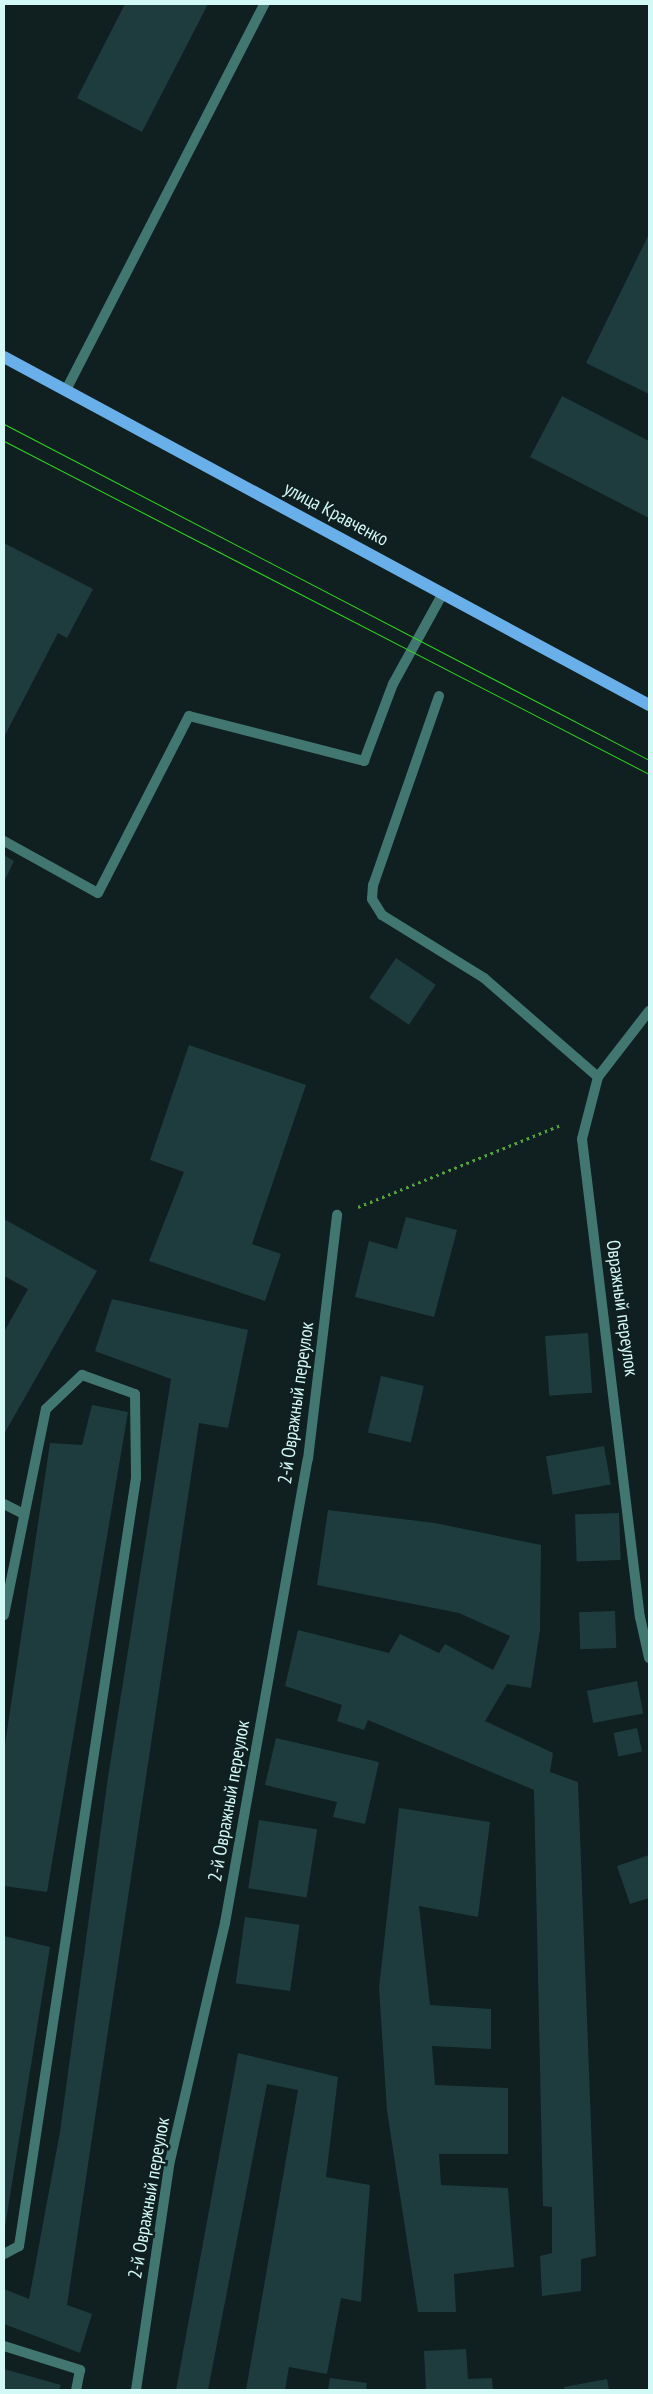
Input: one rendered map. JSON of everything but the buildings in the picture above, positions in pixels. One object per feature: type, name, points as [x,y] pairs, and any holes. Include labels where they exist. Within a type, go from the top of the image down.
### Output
[{"type":"main road","name":"улица Кравченко","points":[[4,357],[649,705]]},
{"type":"street","points":[[66,390],[264,4]]},
{"type":"street","points":[[4,841],[98,893],[189,716],[364,761],[393,684],[443,593]]},
{"type":"street","points":[[439,696],[373,885],[372,899],[382,915],[484,978],[598,1078]]},
{"type":"street","name":"Овражный переулок","points":[[649,1011],[598,1078],[585,1116],[582,1139],[640,1617],[649,1658]]},
{"type":"street","name":"2-й Овражный переулок","points":[[136,2390],[170,2161],[225,1923],[308,1460],[337,1215]]},
{"type":"street","points":[[4,1615],[46,1408],[82,1375],[135,1394],[136,1478],[19,2246],[4,2254]]},
{"type":"street","points":[[4,1504],[24,1514]]},
{"type":"street","points":[[4,2346],[80,2370],[76,2390]]},
{"type":"path","points":[[337,1215],[585,1116]]},
{"type":"tram line","points":[[4,424],[649,760]]},
{"type":"tram line","points":[[4,441],[649,774]]}]
